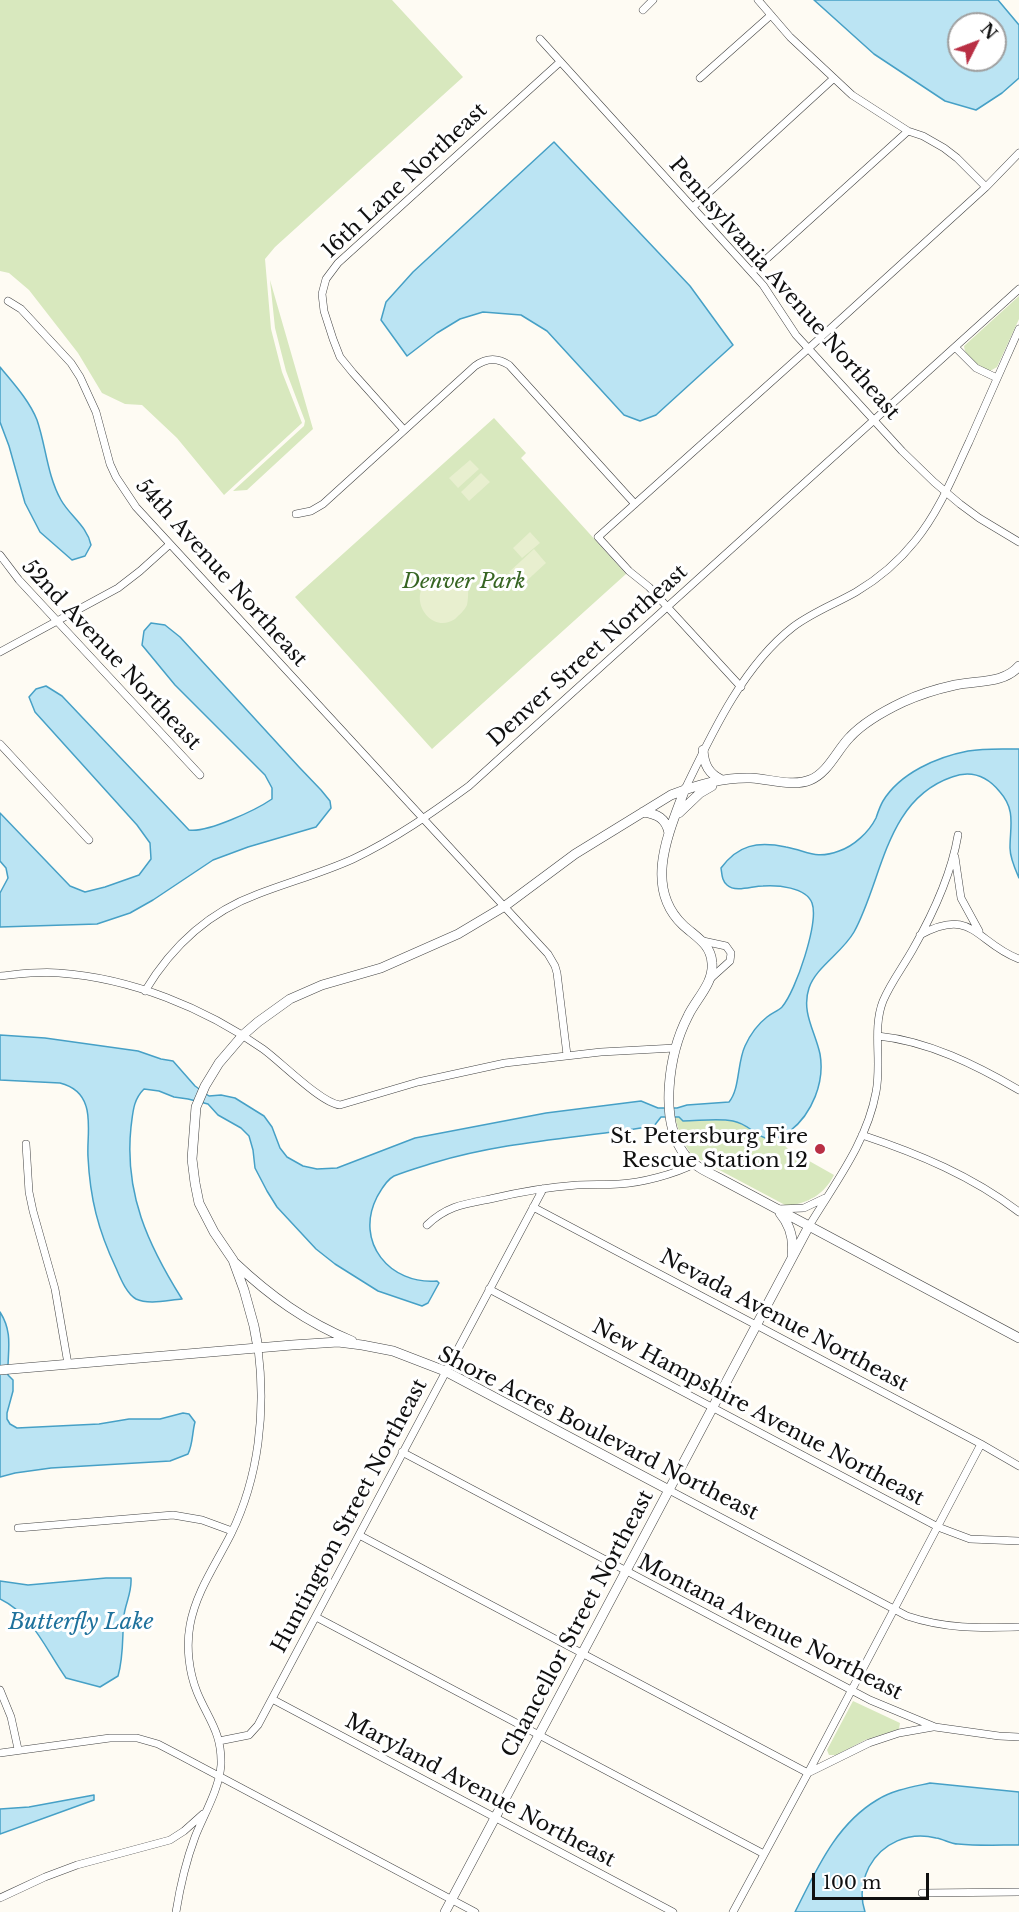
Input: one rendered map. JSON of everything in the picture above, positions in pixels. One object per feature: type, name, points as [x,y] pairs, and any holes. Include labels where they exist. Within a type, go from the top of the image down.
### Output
[{"type":"street","points":[[643,10],[653,0]]},
{"type":"street","points":[[758,0],[790,37],[833,79],[908,131],[923,136],[944,148],[969,168],[986,187]]},
{"type":"street","points":[[700,78],[771,15]]},
{"type":"street","name":"Pennsylvania Avenue Northeast","points":[[540,39],[752,272],[774,298],[787,323],[915,464],[946,493],[979,518],[1019,542]]},
{"type":"street","name":"16th Lane Northeast","points":[[404,430],[340,357],[324,311],[321,294],[326,279],[338,263],[560,62]]},
{"type":"street","points":[[693,207],[833,79]]},
{"type":"street","points":[[752,272],[908,131]]},
{"type":"street","points":[[741,687],[649,587],[629,571],[598,537],[986,187],[1019,153]]},
{"type":"street","name":"Denver Street Northeast","points":[[145,991],[154,975],[176,948],[207,920],[224,909],[352,859],[425,818],[469,786],[1019,289]]},
{"type":"street","name":"54th Avenue Northeast","points":[[8,301],[21,309],[76,370],[96,412],[105,449],[116,477],[136,507],[542,946],[555,966],[567,1055]]},
{"type":"street","points":[[710,980],[711,958],[703,941],[676,918],[663,891],[661,874],[669,832],[704,750],[741,687],[768,651],[793,627],[856,592],[892,565],[915,542],[946,493],[1019,329]]},
{"type":"street","points":[[955,347],[976,368],[997,378]]},
{"type":"street","points":[[296,514],[311,511],[323,504],[480,362],[492,359],[509,365],[635,504]]},
{"type":"street","points":[[0,652],[118,588],[140,572],[170,544]]},
{"type":"street","name":"52nd Avenue Northeast","points":[[0,555],[19,580],[200,775]]},
{"type":"street","points":[[176,1912],[185,1869],[219,1777],[220,1764],[219,1741],[214,1725],[195,1686],[190,1668],[188,1642],[192,1613],[197,1598],[232,1531],[250,1478],[260,1431],[262,1383],[258,1348],[249,1306],[232,1260],[199,1203],[192,1159],[196,1107],[219,1063],[243,1035],[290,999],[322,985],[381,968],[458,934],[505,906],[575,854],[671,795],[722,780],[750,778],[795,783],[810,780],[825,769],[857,730],[894,706],[944,687],[1002,678],[1019,666]]},
{"type":"street","points":[[0,744],[89,840]]},
{"type":"street","points":[[704,750],[707,768],[712,775],[722,780]]},
{"type":"street","points":[[675,818],[700,793],[722,780]]},
{"type":"street","points":[[643,812],[659,816],[667,825],[669,832]]},
{"type":"street","points":[[809,1226],[847,1165],[871,1113],[877,1089],[878,1036],[882,1003],[939,896],[955,855],[958,835]]},
{"type":"street","points":[[955,855],[961,898],[980,933]]},
{"type":"street","points":[[920,935],[939,926],[964,925],[980,933],[996,948],[1019,959]]},
{"type":"street","points":[[703,941],[726,946],[731,953],[730,961],[710,980],[688,1016],[675,1048],[670,1072],[669,1102],[675,1140],[686,1156],[694,1164],[776,1209],[1019,1338]]},
{"type":"street","points":[[0,976],[40,972],[102,979],[190,1007],[243,1035],[287,1067],[327,1101],[340,1105],[391,1089],[505,1063],[567,1055],[675,1048]]},
{"type":"street","points":[[878,1036],[911,1042],[954,1057],[992,1074],[1019,1090]]},
{"type":"street","points":[[862,1135],[940,1164],[996,1195],[1019,1212]]},
{"type":"street","points":[[26,1144],[29,1192],[55,1289],[68,1364]]},
{"type":"street","points":[[427,1225],[439,1214],[451,1208],[543,1189],[630,1182],[678,1172],[694,1164]]},
{"type":"street","name":"Huntington Street Northeast","points":[[219,1741],[249,1735],[258,1725],[543,1189]]},
{"type":"street","points":[[776,1209],[804,1208],[827,1197]]},
{"type":"street","name":"Nevada Avenue Northeast","points":[[533,1207],[1019,1466]]},
{"type":"street","points":[[776,1209],[790,1229],[793,1243],[791,1260]]},
{"type":"street","name":"Chancellor Street Northeast","points":[[446,1912],[809,1226]]},
{"type":"street","points":[[232,1260],[271,1295],[295,1312],[337,1335],[362,1344]]},
{"type":"street","name":"New Hampshire Avenue Northeast","points":[[489,1289],[938,1527],[970,1539],[1019,1541]]},
{"type":"street","name":"Shore Acres Boulevard Northeast","points":[[0,1370],[338,1342],[362,1344],[393,1352],[445,1371],[894,1609],[945,1626],[1019,1627]]},
{"type":"street","points":[[733,1912],[981,1444]]},
{"type":"street","name":"Montana Avenue Northeast","points":[[402,1452],[851,1691],[894,1711],[935,1727],[1019,1737]]},
{"type":"street","points":[[1009,1459],[1019,1459]]},
{"type":"street","points":[[18,1528],[173,1515],[202,1520],[232,1531]]},
{"type":"street","points":[[358,1535],[808,1773]]},
{"type":"street","points":[[316,1617],[764,1854]]},
{"type":"street","points":[[0,1690],[11,1718],[18,1749]]},
{"type":"street","name":"Maryland Avenue Northeast","points":[[272,1699],[673,1912]]},
{"type":"street","name":"Montana Avenue Northeast","points":[[808,1773],[826,1766],[855,1749],[885,1737],[935,1727]]},
{"type":"street","points":[[0,1752],[110,1738],[137,1738],[158,1744],[475,1912]]},
{"type":"street","points":[[0,1898],[45,1877],[77,1866],[170,1840],[195,1823],[205,1812]]},
{"type":"street","points":[[922,1893],[1019,1892]]},
{"type":"green space","points":[[0,0],[392,0],[463,77],[275,247],[265,259],[271,329],[282,372],[302,423],[224,495],[177,438],[142,405],[125,404],[102,393],[78,353],[29,290],[9,273],[0,271]]},
{"type":"green space","points":[[270,280],[313,429],[247,490],[233,491],[304,426],[305,421],[286,371],[275,328]]},
{"type":"green space","points":[[1019,296],[1019,319],[997,367],[990,371],[970,358],[964,346]]},
{"type":"green space","name":"Denver Park","points":[[494,418],[526,453],[521,458],[626,574],[432,749],[295,597]]},
{"type":"green space","points":[[470,460],[479,469],[458,488],[449,478]]},
{"type":"green space","points":[[481,473],[490,482],[469,501],[461,492]]},
{"type":"green space","points":[[530,532],[540,543],[522,558],[513,548]]},
{"type":"green space","points":[[534,549],[546,563],[521,586],[509,572]]},
{"type":"green space","points":[[444,573],[467,577],[468,591],[465,609],[455,619],[445,623],[427,616],[420,597],[422,588],[430,579]]},
{"type":"green space","points":[[675,1117],[736,1121],[759,1135],[770,1139],[778,1138],[788,1149],[834,1175],[815,1197],[787,1206],[693,1156],[682,1138]]},
{"type":"green space","points":[[853,1701],[900,1723],[899,1729],[865,1740],[836,1755],[829,1755],[827,1750]]},
{"type":"water","points":[[814,0],[998,0],[1019,25],[1019,78],[1002,93],[976,110],[945,101],[874,54]]},
{"type":"water","points":[[554,142],[690,286],[733,345],[656,415],[640,421],[624,415],[547,331],[521,315],[483,312],[460,319],[407,356],[381,320],[386,302],[413,272]]},
{"type":"water","points":[[0,367],[34,413],[56,490],[89,538],[91,545],[85,556],[72,560],[40,532],[25,503],[0,422]]},
{"type":"water","points":[[151,623],[165,625],[180,637],[321,790],[330,801],[331,808],[316,827],[213,860],[130,913],[97,924],[0,927],[0,893],[8,878],[6,868],[0,861],[0,813],[70,886],[85,892],[139,875],[151,859],[150,843],[137,825],[35,712],[29,697],[36,689],[46,686],[62,696],[189,830],[219,824],[272,799],[272,788],[265,775],[175,685],[142,645],[144,631]]},
{"type":"water","points":[[1019,749],[1019,878],[1010,852],[1011,819],[1008,805],[1000,792],[984,778],[972,774],[959,775],[930,788],[912,803],[899,822],[854,932],[843,947],[817,973],[809,988],[808,1013],[820,1054],[821,1075],[815,1097],[798,1124],[780,1137],[773,1139],[766,1138],[741,1123],[733,1121],[683,1121],[679,1117],[661,1117],[654,1126],[488,1150],[433,1163],[394,1176],[386,1183],[377,1197],[371,1214],[370,1230],[373,1244],[391,1268],[405,1276],[439,1283],[428,1303],[422,1306],[378,1291],[316,1249],[277,1207],[267,1191],[255,1168],[249,1136],[241,1128],[218,1115],[208,1104],[144,1089],[133,1111],[131,1174],[141,1218],[149,1238],[182,1299],[153,1302],[136,1299],[121,1280],[96,1214],[89,1172],[88,1118],[82,1097],[69,1086],[60,1083],[0,1080],[0,1035],[45,1038],[138,1051],[173,1061],[195,1086],[209,1096],[221,1095],[235,1098],[264,1116],[287,1157],[303,1166],[317,1169],[337,1168],[415,1138],[546,1113],[641,1101],[658,1108],[729,1102],[733,1097],[742,1053],[749,1038],[757,1026],[782,1007],[794,987],[805,956],[813,912],[809,898],[798,890],[769,886],[735,889],[727,885],[722,878],[721,868],[727,860],[741,850],[757,845],[776,845],[817,855],[839,851],[850,846],[865,833],[890,791],[909,774],[944,757],[968,751]]},
{"type":"water","points":[[0,1312],[7,1328],[9,1343],[8,1375],[13,1380],[13,1391],[7,1413],[10,1424],[17,1428],[99,1424],[189,1414],[195,1422],[188,1454],[170,1461],[51,1468],[0,1477]]},
{"type":"water","name":"Butterfly Lake","points":[[131,1578],[131,1583],[124,1615],[118,1676],[100,1687],[66,1678],[30,1624],[21,1614],[0,1599],[0,1581],[28,1585]]},
{"type":"water","points":[[930,1783],[1019,1792],[1019,1845],[966,1845],[926,1836],[906,1838],[881,1851],[869,1867],[862,1889],[865,1912],[795,1912],[828,1850],[849,1822],[862,1810],[883,1797],[903,1789]]},
{"type":"water","points":[[94,1795],[94,1800],[0,1834],[0,1809],[29,1807]]},
{"type":"place","name":"St. Petersburg Fire Rescue Station 12","points":[[820,1149]]}]
